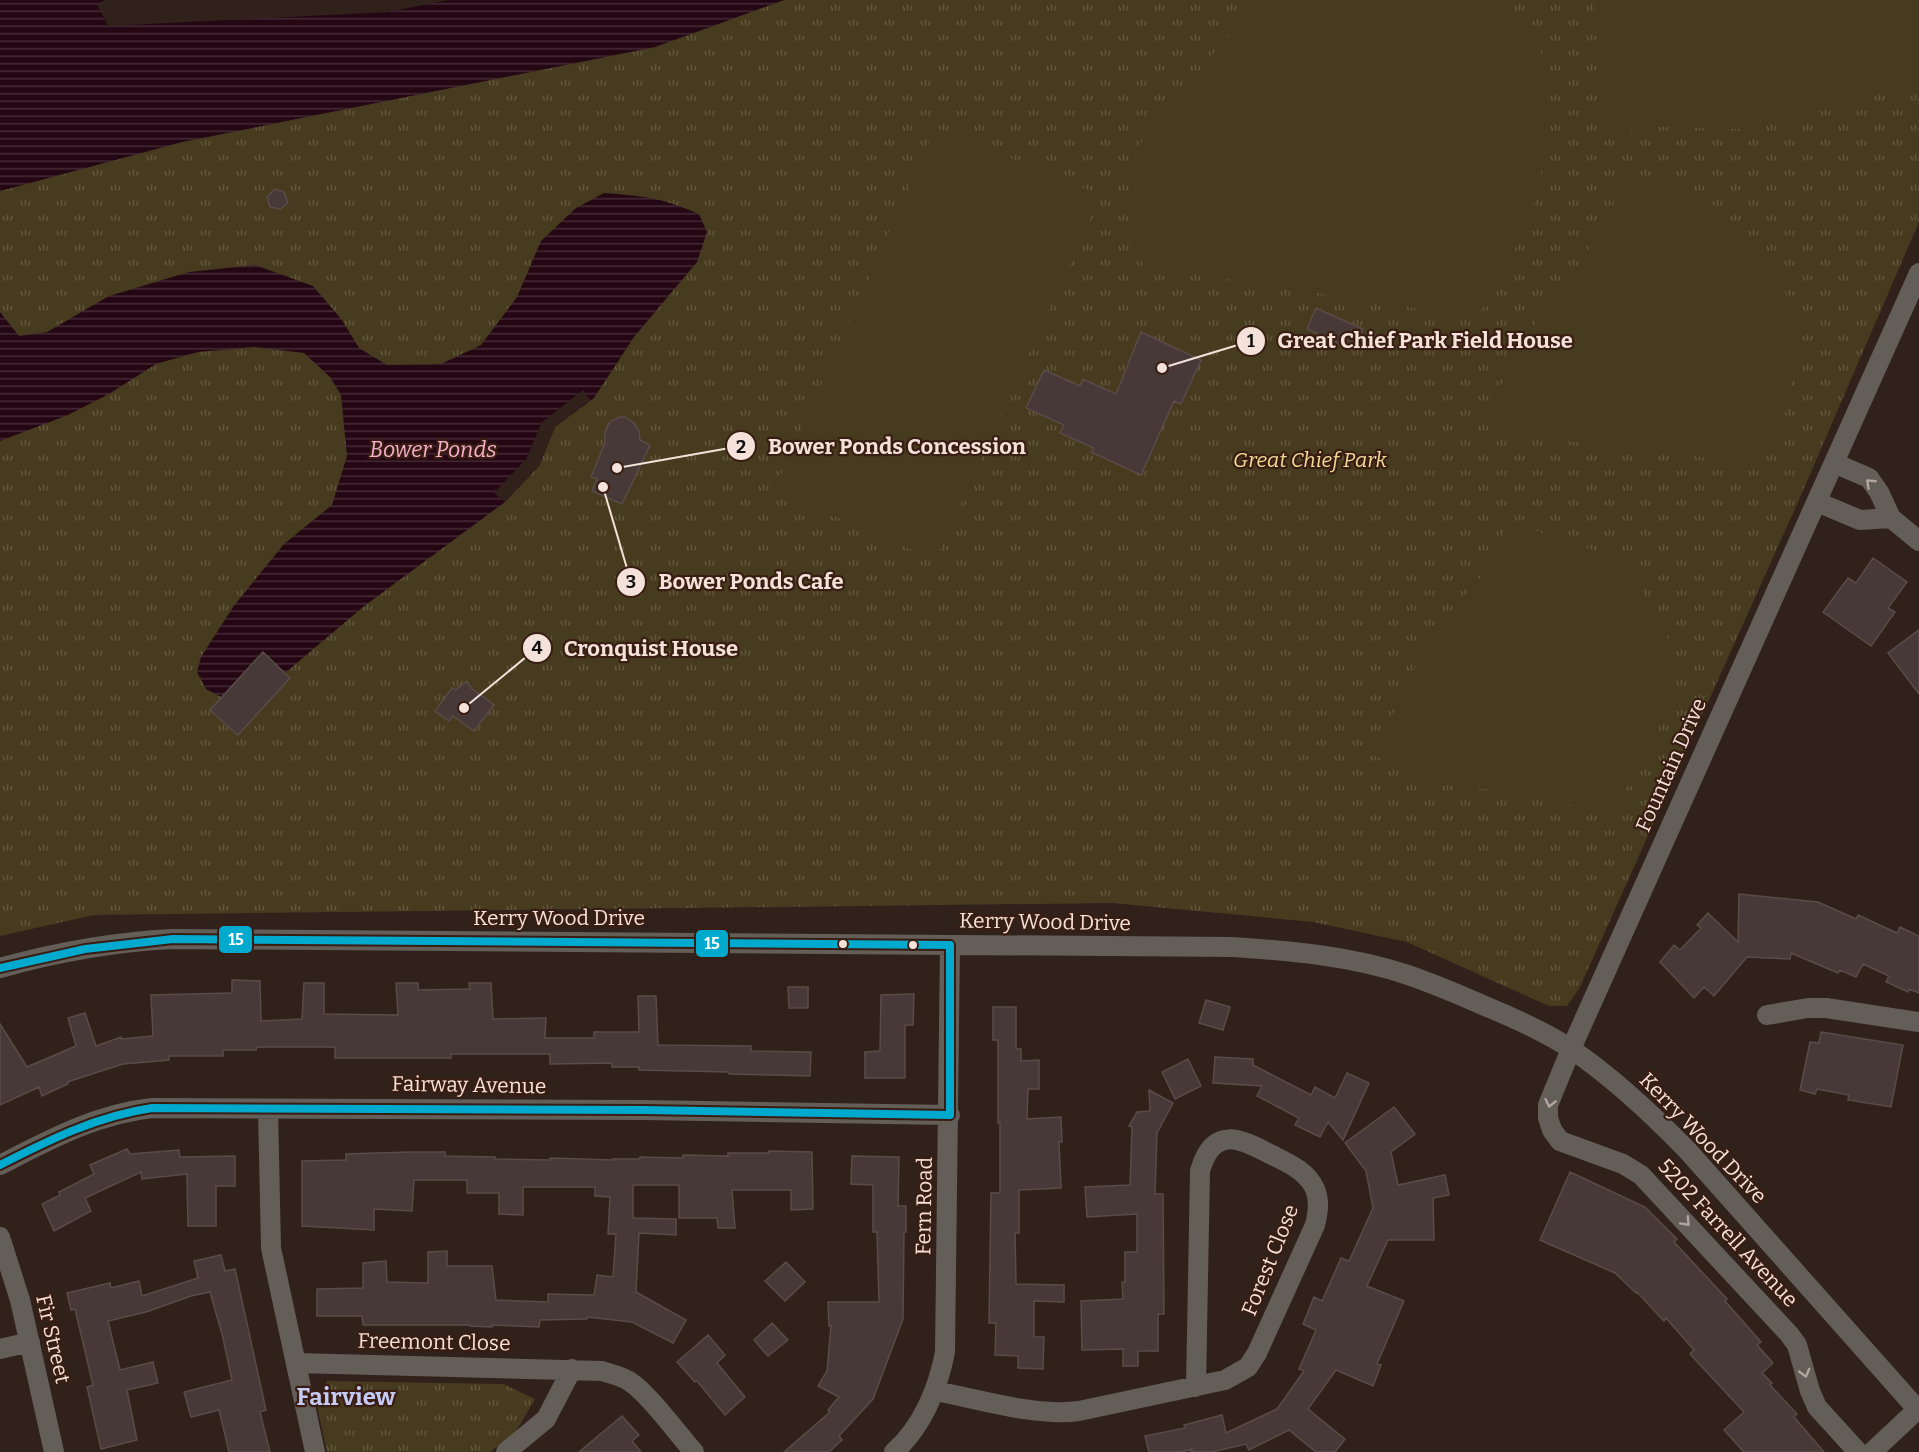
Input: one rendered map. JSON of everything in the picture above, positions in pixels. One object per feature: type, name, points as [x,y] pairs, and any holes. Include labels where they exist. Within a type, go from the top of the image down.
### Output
[{"type":"street","name":"Fountain Drive","points":[[1570,1048],[1919,273]]},
{"type":"street","points":[[1834,463],[1869,478],[1879,492],[1891,518],[1919,541]]},
{"type":"street","points":[[1816,502],[1860,520],[1891,518]]},
{"type":"street","name":"Kerry Wood Drive","points":[[0,968],[79,948],[129,941],[173,939],[1233,948],[1305,952],[1364,963],[1408,975],[1502,1013],[1548,1035],[1570,1048],[1621,1088],[1688,1151],[1918,1409]]},
{"type":"street","name":"Fern Road","points":[[894,1452],[914,1429],[935,1391],[942,1369],[947,1333],[950,945]]},
{"type":"street","points":[[1767,1016],[1808,1008],[1826,1008],[1919,1022]]},
{"type":"street","name":"5202 Farrell Avenue","points":[[1570,1048],[1548,1105],[1548,1118],[1552,1130],[1560,1141],[1623,1164],[1641,1175],[1789,1334],[1797,1345],[1817,1407],[1858,1452]]},
{"type":"street","name":"Fairway Avenue","points":[[0,1165],[87,1122],[131,1110],[172,1107],[644,1110],[950,1115]]},
{"type":"street","points":[[268,1109],[271,1248],[315,1452]]},
{"type":"street","name":"Forest Close","points":[[935,1391],[1038,1411],[1067,1413],[1197,1387],[1225,1380],[1248,1367],[1257,1353],[1317,1216],[1318,1197],[1308,1178],[1290,1164],[1239,1139],[1229,1139],[1215,1145],[1208,1152],[1200,1171],[1197,1387]]},
{"type":"street","name":"Fir Street","points":[[0,1238],[20,1300],[54,1452]]},
{"type":"street","points":[[0,1349],[30,1342]]},
{"type":"street","name":"Freemont Close","points":[[296,1363],[602,1371],[629,1381],[694,1452]]},
{"type":"street","points":[[506,1452],[546,1419],[572,1369]]},
{"type":"street","points":[[1872,1452],[1918,1409]]},
{"type":"green space","name":"Great Chief Park","points":[[784,0],[1919,0],[1919,222],[1798,502],[1580,987],[1567,1006],[1549,1006],[1407,942],[1313,922],[1112,903],[94,915],[0,936],[0,191],[182,142],[655,47]]},
{"type":"green space","points":[[1258,0],[1501,0],[1548,63],[1540,191],[1493,298],[1473,317],[1143,266],[1129,224],[1133,152]]},
{"type":"green space","points":[[1594,0],[1919,0],[1919,82],[1745,129],[1634,126],[1625,137],[1597,111],[1605,101]]},
{"type":"green space","points":[[936,128],[1101,195],[935,560],[774,490]]},
{"type":"green space","points":[[1627,179],[1667,182],[1717,207],[1768,258],[1796,315],[1791,397],[1774,443],[1744,462],[1517,435],[1481,411],[1510,373],[1542,309],[1579,267]]},
{"type":"green space","points":[[1509,522],[1620,559],[1666,628],[1674,687],[1656,734],[1609,819],[1545,795],[1444,785],[1373,755],[1432,634],[1487,570]]},
{"type":"green space","points":[[327,1381],[503,1384],[535,1399],[515,1433],[490,1452],[327,1452],[317,1406]]},
{"type":"water","points":[[0,0],[106,0],[97,4],[108,26],[387,12],[449,0],[784,0],[655,47],[182,142],[0,191]]},
{"type":"water","name":"Bower Ponds","points":[[604,193],[653,199],[675,204],[699,214],[707,232],[697,262],[634,337],[594,398],[555,427],[539,466],[505,502],[363,607],[259,695],[225,699],[206,689],[197,672],[201,657],[233,607],[284,544],[332,505],[347,456],[341,395],[330,377],[304,353],[254,347],[198,352],[156,364],[109,394],[68,415],[0,441],[0,312],[19,336],[47,332],[109,296],[189,272],[255,265],[313,286],[342,320],[359,348],[387,365],[441,364],[481,345],[517,297],[541,241],[576,208]]},
{"type":"pier","points":[[583,390],[590,400],[555,427],[539,466],[505,502],[494,493],[526,459],[542,422]]},
{"type":"building","points":[[275,189],[284,192],[288,203],[280,209],[270,207],[267,197]]},
{"type":"building","points":[[1316,308],[1363,329],[1353,350],[1307,329]]},
{"type":"building","points":[[1141,332],[1201,360],[1181,404],[1174,401],[1141,475],[1091,452],[1094,448],[1060,433],[1064,425],[1026,408],[1044,370],[1080,386],[1083,379],[1116,394]]},
{"type":"building","points":[[620,417],[625,417],[634,423],[639,431],[640,440],[650,445],[622,504],[592,491],[597,479],[591,477],[605,443],[605,432],[608,425]]},
{"type":"building","points":[[1873,558],[1907,582],[1888,608],[1895,612],[1871,646],[1823,612],[1848,578],[1856,583]]},
{"type":"building","points":[[1919,630],[1919,694],[1888,653]]},
{"type":"building","points":[[263,652],[290,678],[238,735],[210,710]]},
{"type":"building","points":[[467,681],[471,688],[494,705],[474,731],[453,716],[449,721],[435,711],[452,688],[455,690]]},
{"type":"building","points":[[1739,894],[1818,902],[1856,919],[1858,915],[1897,933],[1900,927],[1919,936],[1919,993],[1909,989],[1908,992],[1886,982],[1889,976],[1863,964],[1856,977],[1840,970],[1838,973],[1791,953],[1790,959],[1747,957],[1714,996],[1704,987],[1694,998],[1660,962],[1674,945],[1680,950],[1701,928],[1697,925],[1708,913],[1738,942]]},
{"type":"building","points":[[232,980],[260,981],[261,1021],[302,1019],[304,983],[324,983],[324,1014],[398,1015],[396,983],[418,983],[418,990],[470,989],[469,983],[491,983],[493,1019],[546,1018],[545,1038],[594,1038],[594,1032],[639,1032],[638,996],[656,996],[658,1045],[751,1046],[751,1051],[811,1052],[810,1076],[639,1070],[639,1067],[612,1067],[612,1063],[550,1064],[550,1054],[451,1054],[451,1058],[335,1058],[335,1047],[257,1047],[256,1050],[223,1050],[223,1056],[169,1056],[169,1060],[123,1064],[67,1082],[68,1084],[42,1096],[39,1087],[0,1105],[0,1024],[27,1067],[76,1046],[68,1018],[85,1013],[96,1046],[121,1037],[121,1039],[153,1036],[151,995],[232,993]]},
{"type":"building","points":[[788,987],[808,987],[808,1008],[789,1008]]},
{"type":"building","points":[[914,994],[913,1025],[905,1025],[905,1078],[865,1078],[865,1052],[880,1051],[881,995]]},
{"type":"building","points":[[1206,1000],[1230,1007],[1223,1030],[1199,1023]]},
{"type":"building","points":[[993,1007],[1016,1007],[1016,1049],[1021,1049],[1021,1061],[1039,1060],[1039,1089],[1028,1089],[1027,1119],[1061,1117],[1062,1142],[1059,1142],[1061,1188],[1019,1190],[1019,1233],[1015,1233],[1016,1284],[1064,1285],[1064,1302],[1034,1301],[1034,1337],[1044,1337],[1043,1369],[1018,1368],[1018,1356],[995,1355],[996,1323],[989,1323],[991,1193],[1000,1193],[998,1040],[993,1040]]},
{"type":"building","points":[[1821,1032],[1903,1045],[1891,1107],[1848,1100],[1849,1095],[1817,1089],[1815,1094],[1800,1090],[1810,1042],[1819,1043]]},
{"type":"building","points":[[1215,1057],[1253,1059],[1253,1065],[1311,1095],[1315,1087],[1335,1098],[1347,1073],[1369,1083],[1343,1140],[1328,1122],[1320,1137],[1295,1125],[1299,1118],[1257,1096],[1262,1086],[1213,1083]]},
{"type":"building","points":[[1188,1059],[1201,1086],[1175,1099],[1162,1072]]},
{"type":"building","points":[[1149,1090],[1173,1103],[1157,1133],[1155,1194],[1163,1194],[1164,1314],[1158,1314],[1158,1351],[1138,1351],[1138,1366],[1123,1366],[1123,1349],[1082,1350],[1081,1301],[1123,1299],[1125,1252],[1137,1252],[1137,1214],[1087,1217],[1085,1187],[1130,1185],[1132,1127],[1129,1126],[1137,1112],[1150,1111]]},
{"type":"building","points":[[1394,1107],[1415,1134],[1391,1152],[1398,1185],[1445,1175],[1449,1195],[1433,1198],[1434,1240],[1388,1240],[1367,1286],[1404,1301],[1377,1364],[1381,1365],[1373,1386],[1336,1370],[1308,1409],[1345,1439],[1335,1452],[1316,1452],[1289,1430],[1249,1450],[1246,1444],[1212,1452],[1191,1452],[1192,1449],[1181,1452],[1149,1452],[1145,1436],[1185,1428],[1184,1425],[1222,1415],[1226,1433],[1277,1409],[1304,1371],[1299,1369],[1316,1330],[1303,1324],[1314,1297],[1322,1301],[1341,1258],[1349,1261],[1373,1208],[1366,1171],[1345,1143]]},
{"type":"building","points":[[127,1149],[130,1154],[179,1150],[180,1157],[235,1156],[235,1186],[216,1186],[216,1226],[188,1226],[187,1174],[142,1179],[141,1172],[85,1198],[91,1211],[54,1231],[42,1204],[60,1195],[59,1192],[94,1174],[90,1165]]},
{"type":"building","points":[[769,1151],[812,1152],[813,1209],[791,1210],[791,1190],[732,1190],[735,1228],[718,1228],[717,1218],[679,1218],[679,1185],[633,1185],[633,1218],[676,1219],[676,1235],[639,1233],[636,1292],[686,1320],[673,1343],[632,1322],[587,1317],[587,1319],[540,1320],[539,1327],[492,1325],[492,1327],[363,1325],[362,1316],[317,1316],[317,1289],[363,1288],[363,1263],[386,1261],[387,1282],[428,1283],[428,1252],[447,1251],[447,1266],[492,1266],[496,1300],[548,1302],[548,1294],[594,1295],[597,1275],[613,1277],[616,1234],[608,1234],[610,1197],[595,1196],[595,1187],[523,1187],[523,1215],[499,1214],[499,1193],[467,1193],[467,1180],[414,1180],[412,1211],[374,1209],[374,1230],[302,1226],[302,1161],[346,1160],[346,1154],[410,1152],[445,1152],[445,1156],[495,1157],[495,1159],[613,1160],[640,1159],[640,1157],[683,1158],[683,1155],[728,1156],[728,1153],[769,1153]]},
{"type":"building","points":[[852,1156],[899,1157],[898,1206],[906,1206],[903,1319],[873,1399],[839,1436],[842,1440],[829,1452],[784,1452],[830,1412],[828,1410],[839,1397],[818,1386],[827,1371],[831,1326],[829,1326],[828,1302],[879,1302],[877,1232],[873,1232],[873,1185],[851,1184]]},
{"type":"building","points":[[1570,1172],[1645,1207],[1677,1239],[1674,1242],[1727,1299],[1725,1301],[1761,1342],[1757,1345],[1773,1363],[1762,1373],[1797,1414],[1794,1417],[1824,1452],[1744,1452],[1724,1430],[1744,1412],[1690,1354],[1694,1350],[1666,1318],[1664,1321],[1637,1292],[1615,1273],[1540,1240]]},
{"type":"building","points":[[221,1255],[225,1271],[235,1269],[266,1410],[260,1412],[270,1452],[229,1452],[219,1410],[191,1417],[184,1392],[232,1380],[210,1292],[108,1321],[120,1370],[153,1362],[158,1383],[127,1390],[137,1440],[101,1449],[87,1387],[93,1385],[75,1309],[71,1310],[67,1293],[110,1283],[111,1288],[139,1281],[142,1296],[198,1278],[194,1261]]},
{"type":"building","points":[[786,1262],[805,1282],[785,1301],[765,1281]]},
{"type":"building","points":[[772,1323],[788,1340],[768,1356],[754,1340]]},
{"type":"building","points":[[708,1335],[725,1355],[717,1363],[745,1397],[725,1415],[697,1381],[695,1382],[677,1362]]},
{"type":"building","points":[[622,1416],[639,1435],[632,1441],[641,1452],[579,1452]]},
{"type":"transit line","name":"15","points":[[0,968],[85,949],[173,939],[950,945]]},
{"type":"transit line","name":"15","points":[[950,945],[950,1115]]},
{"type":"transit line","name":"15","points":[[0,1165],[55,1138],[93,1123],[152,1108],[644,1110],[950,1115]]},
{"type":"place","name":"Great Chief Park Field House","points":[[1162,368]]},
{"type":"place","name":"Bower Ponds Concession","points":[[617,468]]},
{"type":"place","name":"Bower Ponds Cafe","points":[[603,487]]},
{"type":"place","name":"Cronquist House","points":[[464,708]]},
{"type":"district","name":"Fairview","points":[[346,1397]]}]
